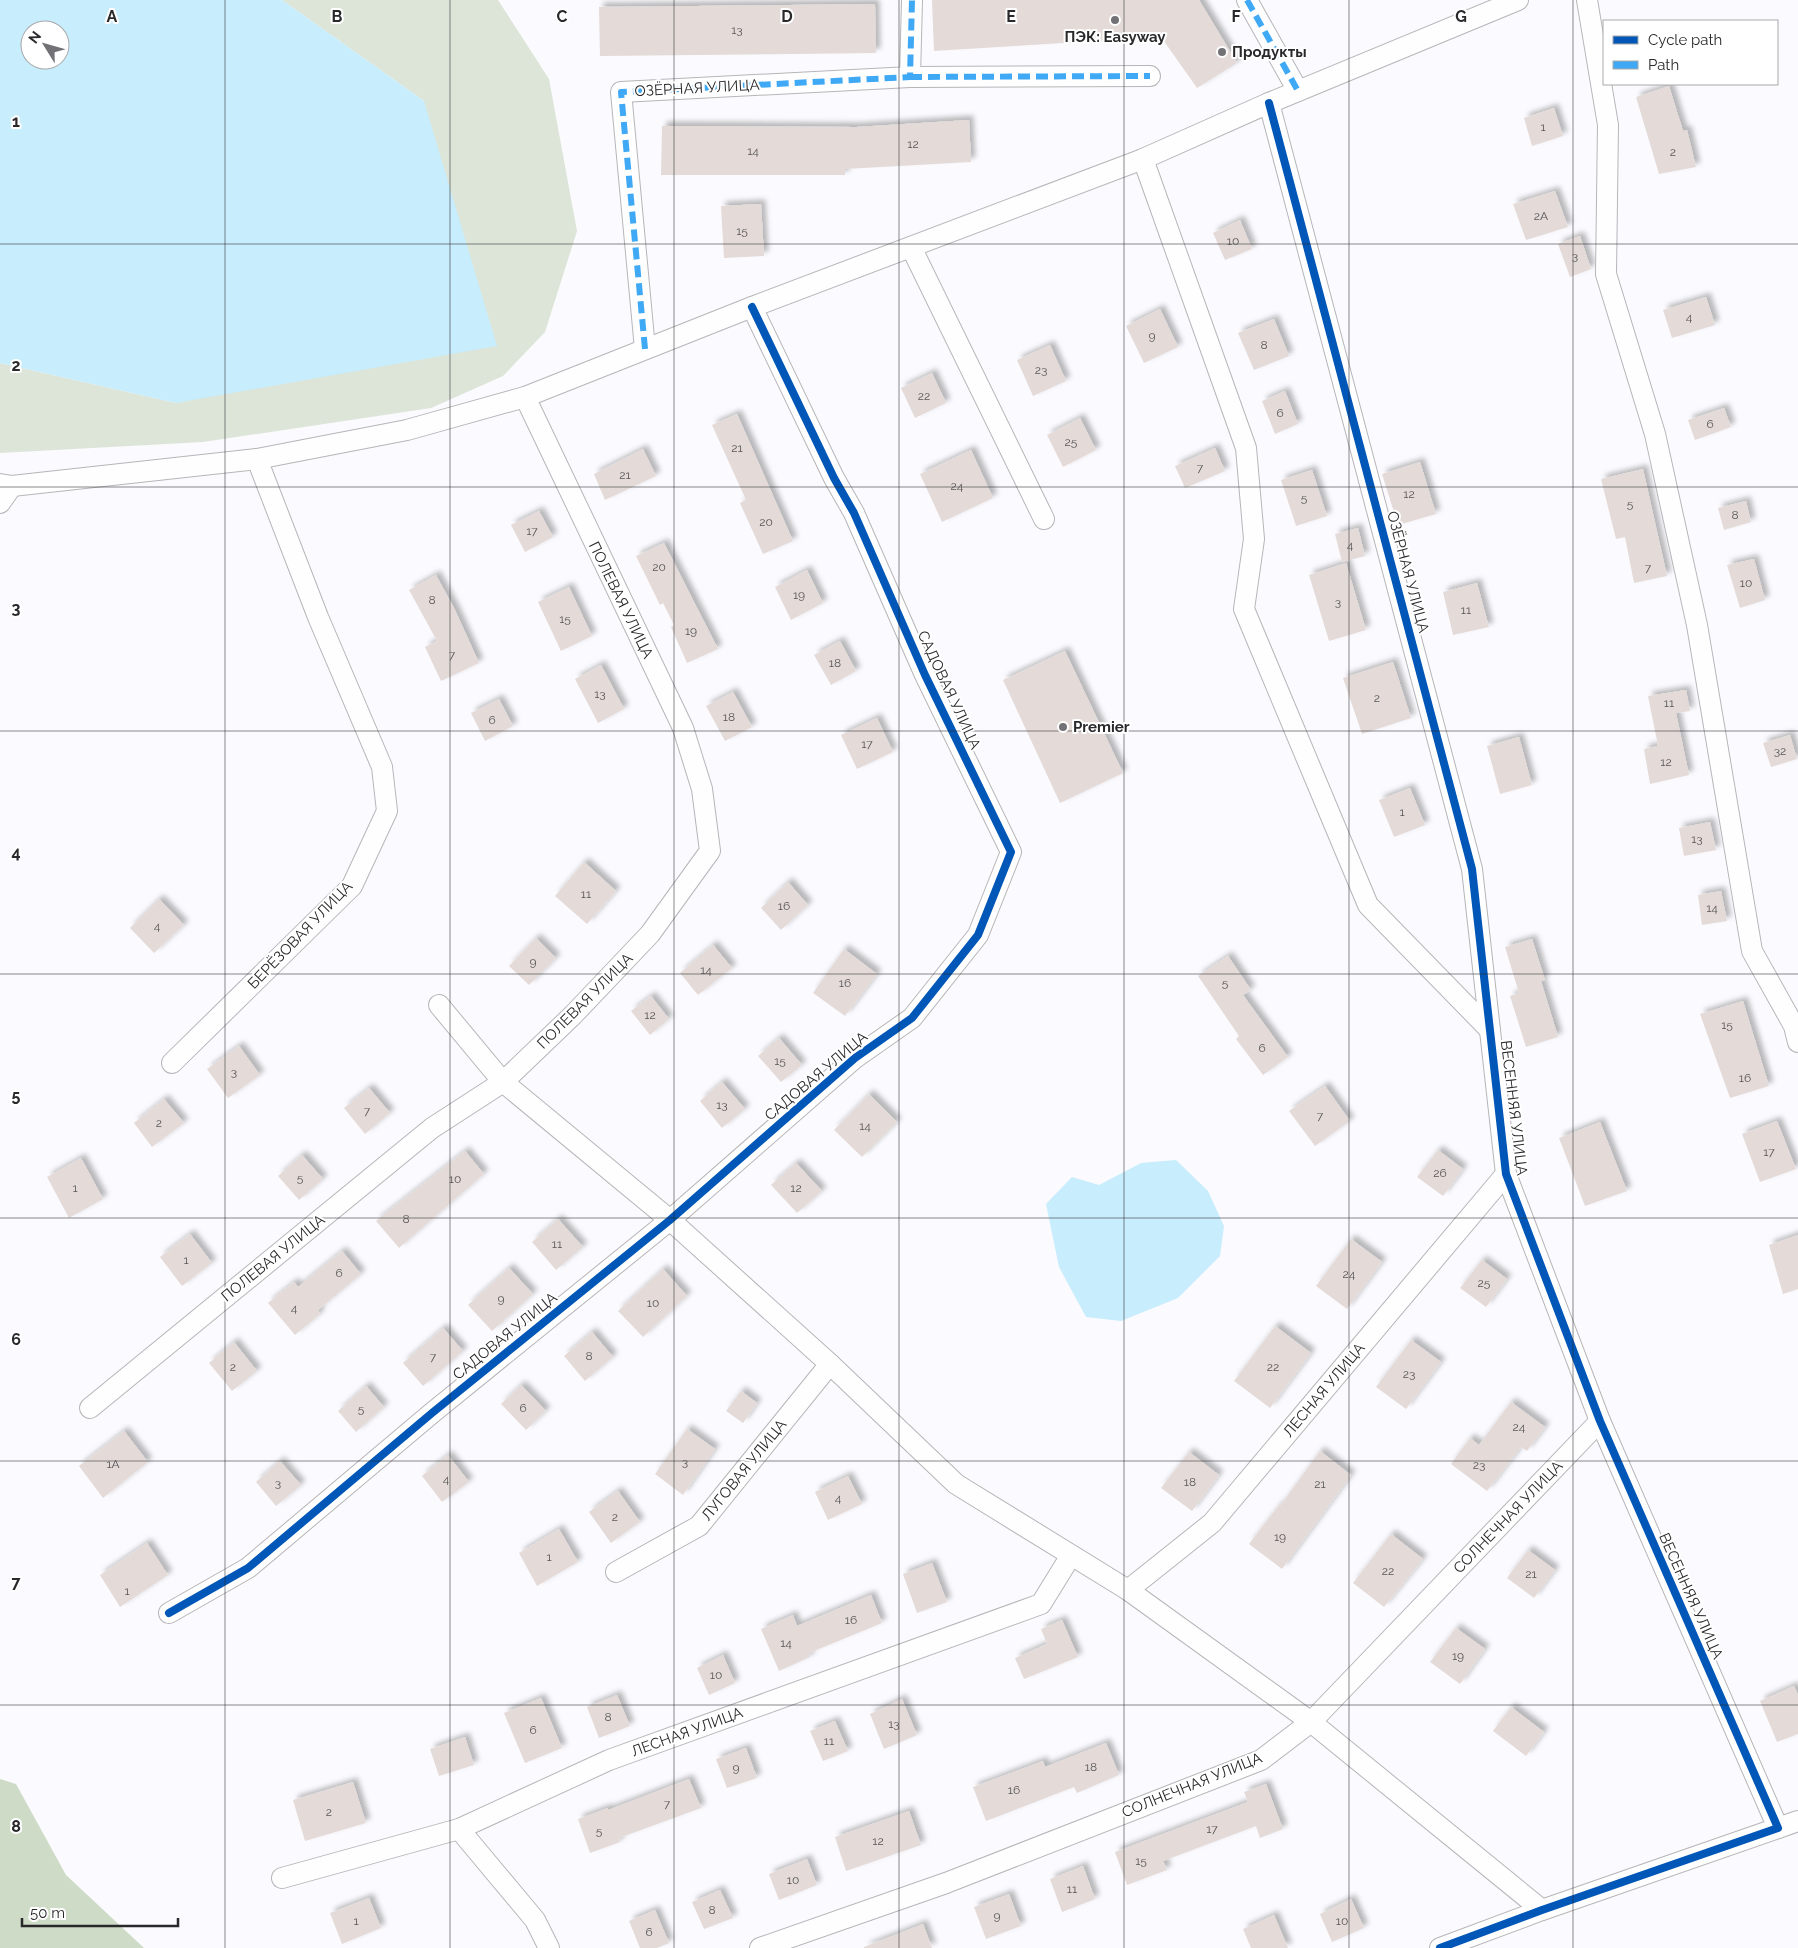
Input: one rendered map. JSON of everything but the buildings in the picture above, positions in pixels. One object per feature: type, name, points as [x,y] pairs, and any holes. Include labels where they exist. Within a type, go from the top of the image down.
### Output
[{"type":"street","points":[[910,77],[912,0]]},
{"type":"street","points":[[1247,0],[1298,91]]},
{"type":"street","points":[[0,503],[6,485],[257,459],[407,430],[525,397],[752,307],[1143,159],[1269,103],[1518,0]]},
{"type":"street","points":[[1587,0],[1608,125],[1606,274],[1655,434],[1693,606],[1752,951],[1794,1026],[1798,1042]]},
{"type":"street","name":"ОЗЁРНАЯ УЛИЦА","points":[[645,349],[621,92],[910,77],[1150,76]]},
{"type":"street","name":"ОЗЁРНАЯ УЛИЦА","points":[[1269,103],[1472,868],[1490,1030]]},
{"type":"street","points":[[1143,159],[1246,448],[1254,539],[1244,609],[1368,905],[1490,1030]]},
{"type":"street","points":[[911,247],[1044,519]]},
{"type":"street","name":"САДОВАЯ УЛИЦА","points":[[169,1613],[248,1568],[432,1413],[670,1220],[855,1058],[912,1018],[978,936],[1011,852],[925,675],[854,513],[752,307]]},
{"type":"street","name":"ПОЛЕВАЯ УЛИЦА","points":[[90,1408],[432,1128],[503,1082],[573,1015],[650,934],[710,851],[702,789],[683,728],[525,397]]},
{"type":"street","name":"БЕРЁЗОВАЯ УЛИЦА","points":[[172,1063],[352,886],[387,811],[382,767],[318,617],[257,459]]},
{"type":"street","points":[[439,1005],[503,1082],[670,1220],[830,1364],[956,1484],[1070,1557],[1128,1590],[1311,1722],[1542,1910]]},
{"type":"street","name":"ВЕСЕННЯЯ УЛИЦА","points":[[1490,1030],[1506,1174],[1600,1421],[1778,1828]]},
{"type":"street","name":"ЛЕСНАЯ УЛИЦА","points":[[1128,1590],[1212,1523],[1506,1174]]},
{"type":"street","name":"ЛУГОВАЯ УЛИЦА","points":[[616,1572],[699,1526],[830,1364]]},
{"type":"street","name":"СОЛНЕЧНАЯ УЛИЦА","points":[[760,1948],[946,1882],[1261,1760],[1311,1722],[1600,1421]]},
{"type":"street","name":"ЛЕСНАЯ УЛИЦА","points":[[282,1878],[459,1829],[609,1760],[1041,1604],[1070,1557]]},
{"type":"street","points":[[1440,1948],[1542,1910],[1798,1821]]},
{"type":"street","points":[[459,1829],[535,1920],[549,1948]]},
{"type":"shaded area","points":[[282,0],[498,0],[549,79],[577,231],[545,332],[503,376],[431,408],[203,442],[0,453],[0,363],[176,403],[424,101]]},
{"type":"green space","points":[[0,1779],[16,1784],[66,1875],[144,1948],[0,1948]]},
{"type":"water","points":[[0,0],[282,0],[424,101],[497,346],[176,403],[0,363]]},
{"type":"water","points":[[1176,1160],[1208,1191],[1224,1226],[1220,1256],[1178,1298],[1121,1321],[1086,1317],[1059,1267],[1046,1204],[1072,1177],[1099,1185],[1141,1163]]},
{"type":"marked path","points":[[645,349],[621,92],[910,77],[912,0]]},
{"type":"marked path","points":[[1247,0],[1298,91]]},
{"type":"marked path","points":[[910,77],[1150,76]]},
{"type":"cycle path","points":[[1269,103],[1472,869],[1506,1174],[1600,1421],[1778,1828],[1542,1910],[1440,1948]]},
{"type":"cycle path","points":[[169,1613],[248,1568],[432,1413],[670,1220],[855,1058],[912,1018],[978,935],[1011,852],[925,675],[854,513],[834,478],[752,307]]},
{"type":"place","name":"ПЭК: Easyway","points":[[1115,20]]},
{"type":"place","name":"Продукты","points":[[1222,52]]},
{"type":"place","name":"Premier","points":[[1063,727]]}]
